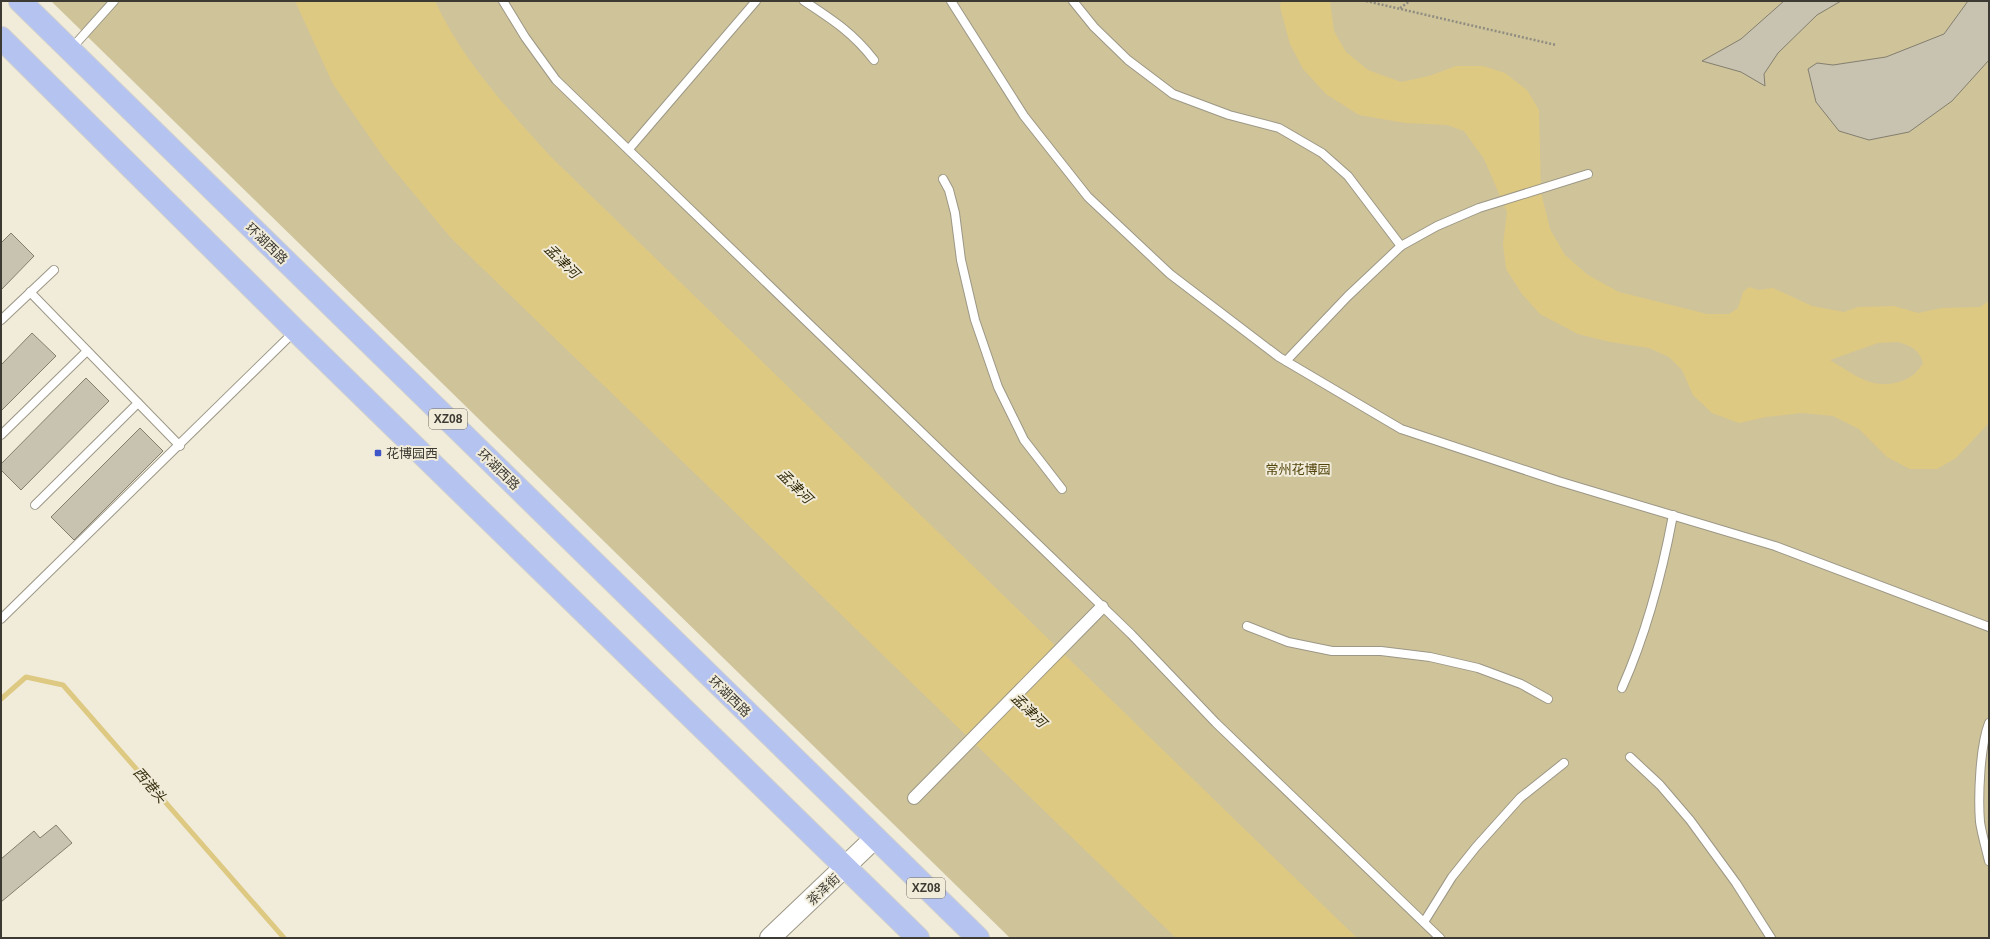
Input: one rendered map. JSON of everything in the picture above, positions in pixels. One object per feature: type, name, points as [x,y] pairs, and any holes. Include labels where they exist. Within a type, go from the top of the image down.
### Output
[{"type":"main road","name":"环湖西路","points":[[20,1],[978,938]]},
{"type":"main road","points":[[1,38],[296,331],[918,938]]},
{"type":"street","points":[[914,798],[1102,607]]},
{"type":"street","name":"茶泽街","points":[[770,938],[875,838]]},
{"type":"lane","points":[[70,49],[114,1]]},
{"type":"lane","points":[[503,1],[525,37],[556,80],[1102,607],[1216,723],[1440,938]]},
{"type":"lane","points":[[629,149],[756,1]]},
{"type":"lane","points":[[804,1],[834,20],[859,40],[874,60]]},
{"type":"lane","points":[[951,1],[1024,116],[1088,197],[1170,274],[1286,361],[1402,429],[1558,481],[1775,546],[1989,627]]},
{"type":"lane","points":[[1073,1],[1094,27],[1128,60],[1173,94],[1229,115],[1279,128],[1322,153],[1348,176],[1401,246]]},
{"type":"lane","points":[[1286,361],[1348,296],[1401,246],[1437,226],[1479,208],[1588,174]]},
{"type":"lane","points":[[943,179],[949,190],[955,213],[961,260],[975,320],[998,387],[1024,440],[1062,489]]},
{"type":"lane","points":[[1,320],[54,270]]},
{"type":"lane","points":[[30,292],[180,446]]},
{"type":"lane","points":[[1,619],[180,446],[296,331]]},
{"type":"lane","points":[[1,435],[87,351]]},
{"type":"lane","points":[[35,505],[138,403]]},
{"type":"lane","points":[[1622,688],[1636,656],[1667,548],[1673,515]]},
{"type":"lane","points":[[1247,626],[1288,642],[1332,650],[1381,651],[1430,657],[1478,668],[1521,684],[1548,699]]},
{"type":"lane","points":[[1989,723],[1984,734],[1980,822],[1989,861]]},
{"type":"lane","points":[[1630,757],[1660,785],[1690,820],[1736,883],[1771,938]]},
{"type":"lane","points":[[1424,922],[1452,877],[1476,847],[1520,798],[1564,763]]},
{"type":"path","points":[[1366,1],[1556,44]]},
{"type":"path","points":[[1400,8],[1410,1]]},
{"type":"green space","name":"常州花博园","points":[[51,1],[1989,1],[1989,938],[1010,938]]},
{"type":"water","name":"孟津河","points":[[295,1],[435,1],[458,43],[486,83],[550,156],[1357,938],[1176,938],[451,238],[384,158],[333,84]]},
{"type":"water","points":[[1281,1],[1330,1],[1334,31],[1346,52],[1368,70],[1401,82],[1429,76],[1456,66],[1483,66],[1505,73],[1527,90],[1539,110],[1541,192],[1550,229],[1565,255],[1588,275],[1619,292],[1707,314],[1729,314],[1738,308],[1743,292],[1749,287],[1759,290],[1773,288],[1812,306],[1844,312],[1858,307],[1894,306],[1918,313],[1942,308],[1980,307],[1989,301],[1989,423],[1956,458],[1937,469],[1910,469],[1887,457],[1859,429],[1833,416],[1802,413],[1766,417],[1739,423],[1712,413],[1693,395],[1682,370],[1669,357],[1649,348],[1610,342],[1578,334],[1540,314],[1522,294],[1506,269],[1503,244],[1507,212],[1484,159],[1464,131],[1447,125],[1405,123],[1359,115],[1326,94],[1303,69],[1290,44],[1280,7]],"holes":[[[1898,342],[1917,351],[1923,363],[1917,372],[1912,376],[1892,384],[1873,383],[1864,380],[1830,360],[1878,343]]]},
{"type":"building","points":[[1784,1],[1841,1],[1817,15],[1778,53],[1764,74],[1765,86],[1741,72],[1702,61],[1741,39]]},
{"type":"building","points":[[1968,1],[1989,1],[1989,60],[1952,101],[1909,132],[1869,140],[1839,131],[1816,102],[1808,69],[1817,63],[1833,65],[1886,57],[1944,34]]},
{"type":"building","points":[[11,233],[34,256],[1,290],[1,243]]},
{"type":"building","points":[[32,333],[56,356],[1,411],[1,365]]},
{"type":"building","points":[[86,378],[109,401],[21,490],[1,470],[1,464]]},
{"type":"building","points":[[140,428],[163,451],[74,540],[51,517]]},
{"type":"building","points":[[56,825],[72,843],[1,902],[1,859],[34,831],[40,838]]},
{"type":"waterway","name":"西港头","points":[[1,699],[26,677],[63,685],[284,938]]},
{"type":"place","name":"花博园西","points":[[378,453]]}]
